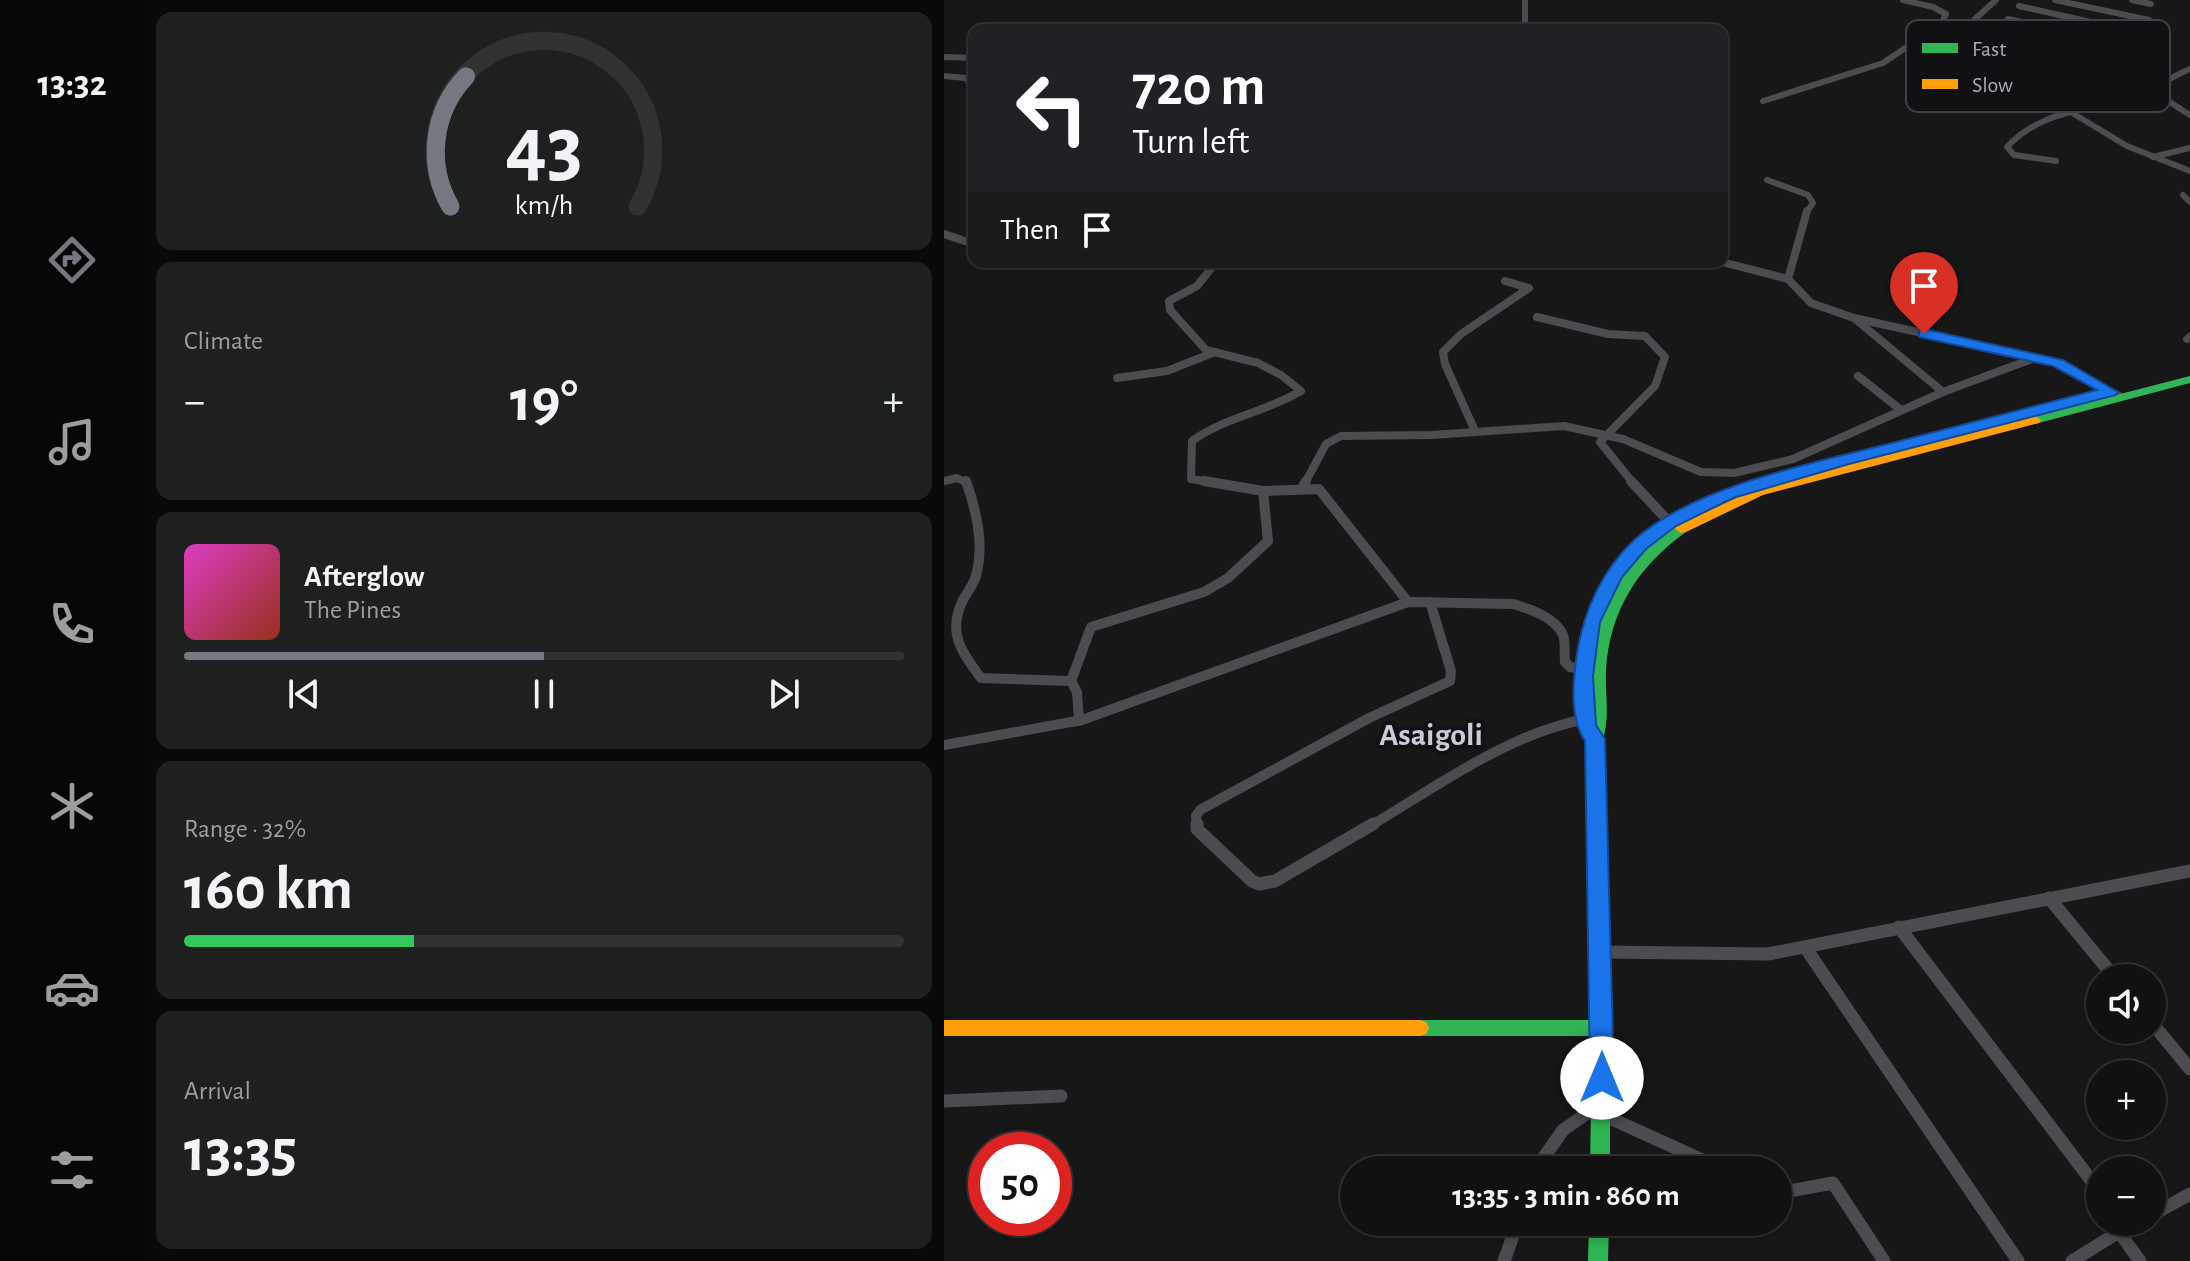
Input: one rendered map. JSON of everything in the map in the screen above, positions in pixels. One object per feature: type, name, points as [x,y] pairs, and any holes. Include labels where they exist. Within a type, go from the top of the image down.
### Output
[{"type":"main road","points":[[1595,739],[1586,727],[1586,719],[1591,670],[1606,622],[1629,575],[1665,538],[1705,514],[1781,486],[2190,371]]},
{"type":"main road","points":[[1600,1156],[1601,952],[1595,739],[1601,727],[1587,640],[1600,599],[1628,557],[1670,523],[1727,494],[1779,477],[2116,394],[2190,379]]},
{"type":"main road","points":[[944,1028],[1601,1028]]},
{"type":"main road","points":[[1598,1261],[1599,1236]]},
{"type":"street","points":[[1525,0],[1525,24]]},
{"type":"street","points":[[1903,0],[1933,7],[1946,14],[1943,20]]},
{"type":"street","points":[[1975,19],[1996,0]]},
{"type":"street","points":[[2055,0],[2083,3],[2149,20]]},
{"type":"street","points":[[2132,0],[2151,4]]},
{"type":"street","points":[[2068,18],[2083,3]]},
{"type":"street","points":[[2019,6],[2078,20]]},
{"type":"street","points":[[2008,19],[2012,20]]},
{"type":"street","points":[[1763,101],[1883,63],[1906,48]]},
{"type":"street","points":[[944,57],[968,58]]},
{"type":"street","points":[[2170,77],[2190,69]]},
{"type":"street","points":[[2176,74],[2190,78]]},
{"type":"street","points":[[944,76],[966,78],[968,82]]},
{"type":"street","points":[[2170,102],[2190,115]]},
{"type":"street","points":[[2056,161],[2014,155],[2007,147],[2015,135],[2067,112]]},
{"type":"street","points":[[2070,112],[2097,130],[2152,157],[2190,171]]},
{"type":"street","points":[[2152,157],[2190,148]]},
{"type":"street","points":[[1767,180],[1808,195],[1813,203],[1802,217],[1802,229],[1788,279]]},
{"type":"street","points":[[2183,195],[2190,202]]},
{"type":"street","points":[[944,234],[968,242]]},
{"type":"street","points":[[1728,264],[1788,279],[1811,303],[1854,318],[2058,363],[2116,394]]},
{"type":"street","points":[[1211,268],[1197,286],[1169,301],[1170,310],[1206,350],[1246,358],[1286,374],[1301,391],[1289,399],[1209,426],[1192,441],[1191,479],[1263,491],[1319,489],[1408,602]]},
{"type":"street","points":[[1475,431],[1445,364],[1443,352],[1461,334],[1529,288],[1505,281]]},
{"type":"street","points":[[1537,317],[1608,334],[1645,336],[1665,357],[1655,386],[1600,442],[1670,523]]},
{"type":"street","points":[[1854,318],[1943,392]]},
{"type":"street","points":[[1117,378],[1139,377],[1196,362],[1216,351]]},
{"type":"street","points":[[1302,488],[1326,444],[1341,436],[1564,426],[1623,439],[1701,472],[1734,473],[1793,459],[1943,392],[2032,359]]},
{"type":"street","points":[[1858,376],[1901,410]]},
{"type":"street","points":[[944,481],[957,478],[966,481],[979,542],[977,573],[953,628],[958,647],[981,678],[1071,681]]},
{"type":"street","points":[[1079,721],[1077,692],[1071,681],[1091,627],[1204,592],[1228,578],[1268,541],[1263,491]]},
{"type":"street","points":[[944,745],[1079,721],[1408,602],[1527,607],[1552,623],[1564,637],[1565,662],[1591,670]]},
{"type":"street","points":[[1430,602],[1451,671],[1450,681],[1369,718],[1200,810],[1196,816],[1197,829],[1252,881],[1259,884],[1275,881],[1516,741],[1550,726],[1586,719]]},
{"type":"street","points":[[1601,952],[1768,954],[2190,871]]},
{"type":"street","points":[[2049,898],[2103,964]]},
{"type":"street","points":[[1899,927],[2086,1174]]},
{"type":"street","points":[[1805,947],[2018,1261]]},
{"type":"street","points":[[2166,1040],[2190,1069]]},
{"type":"street","points":[[944,1101],[1061,1096]]},
{"type":"street","points":[[1545,1156],[1562,1131],[1583,1111],[1602,1108],[1696,1156]]},
{"type":"street","points":[[1792,1190],[1833,1183],[1884,1261]]},
{"type":"street","points":[[2166,1207],[2190,1194]]},
{"type":"street","points":[[1504,1261],[1513,1236]]},
{"type":"street","points":[[2072,1261],[2111,1236]]},
{"type":"street","points":[[2131,1236],[2140,1261]]},
{"type":"traffic: fast","points":[[2035,420],[2190,379]]},
{"type":"traffic: fast","points":[[1595,739],[1587,718],[1584,679],[1587,647],[1606,593],[1639,550],[1685,515],[1713,500]]},
{"type":"traffic: fast","points":[[1600,1156],[1601,952],[1595,739],[1600,714],[1601,650],[1605,629],[1622,590],[1648,556],[1681,529]]},
{"type":"traffic: fast","points":[[1420,1028],[1601,1028]]},
{"type":"traffic: fast","points":[[1598,1261],[1599,1236]]},
{"type":"traffic: slow","points":[[1681,529],[1759,492],[2035,420]]},
{"type":"traffic: slow","points":[[944,1028],[1420,1028]]},
{"type":"district","name":"Asaigoli","points":[[1431,735]]},
{"type":"route","points":[[1602,1078],[1595,739],[1586,727],[1583,676],[1591,622],[1614,575],[1640,545],[1670,523],[1690,510],[1727,494],[1779,477],[2111,392],[2058,363],[1924,334]]}]
